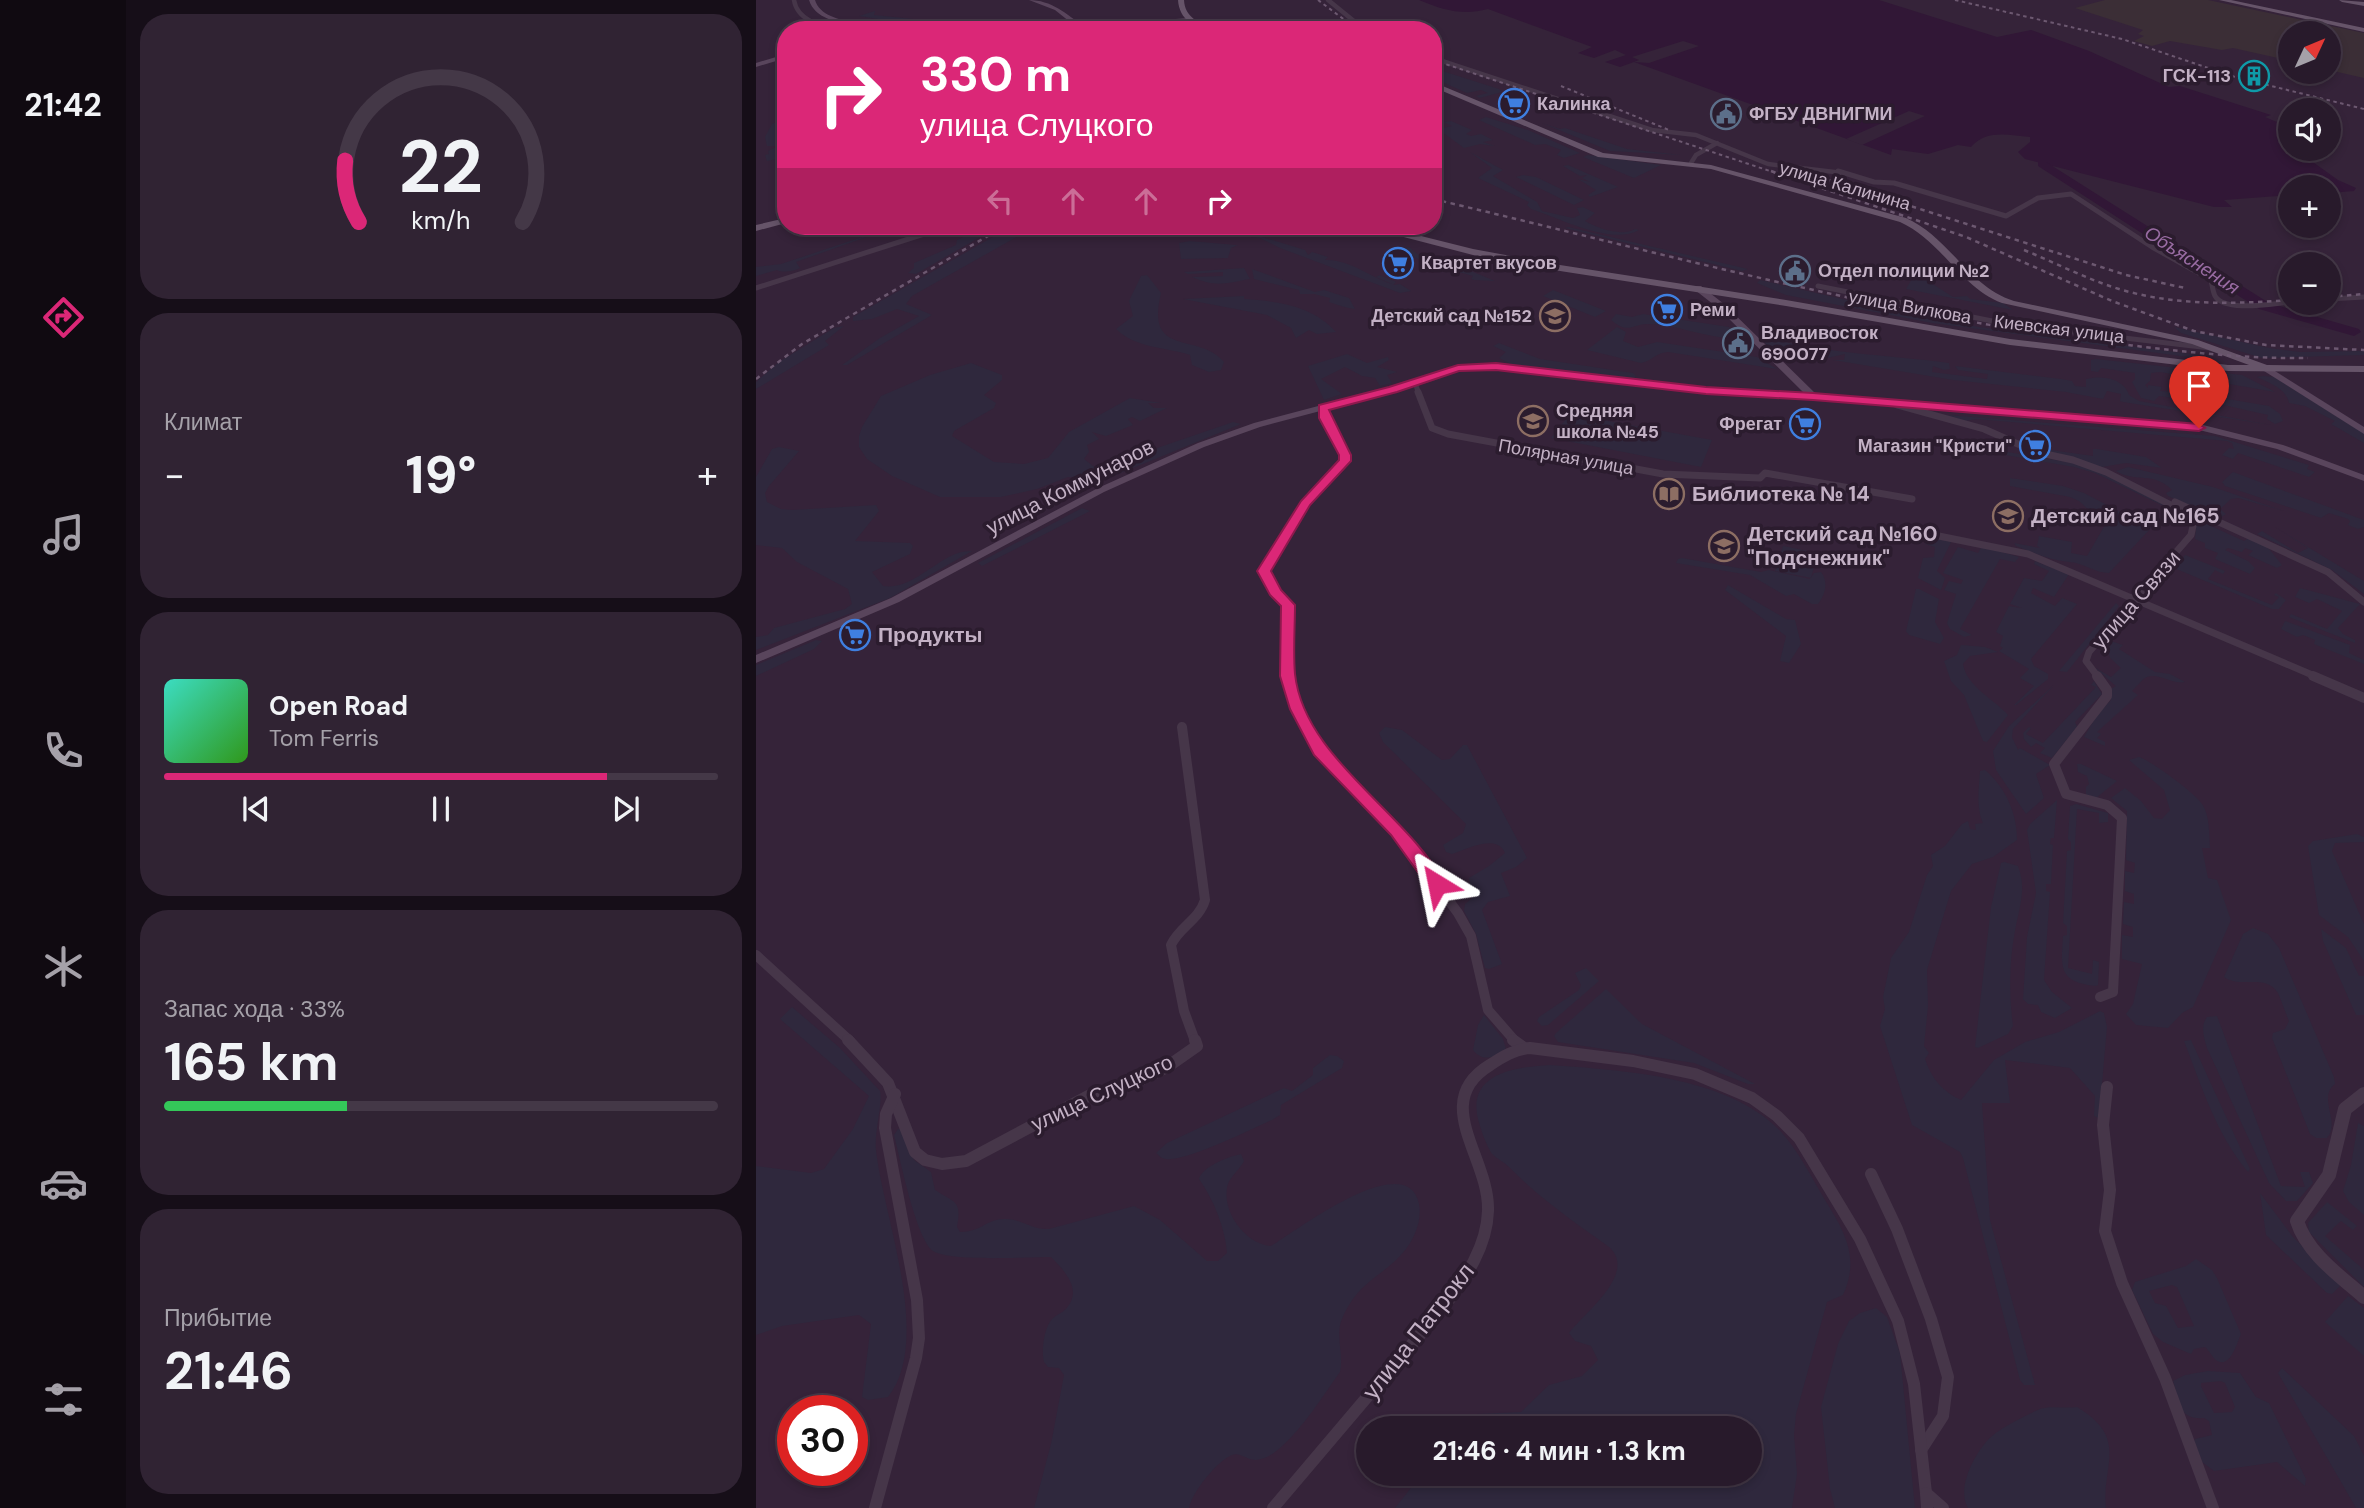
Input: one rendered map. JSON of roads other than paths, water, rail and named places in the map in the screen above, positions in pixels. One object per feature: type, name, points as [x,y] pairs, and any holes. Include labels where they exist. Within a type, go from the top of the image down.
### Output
[{"type":"main road","points":[[812,0],[817,10],[840,21]]},
{"type":"main road","points":[[1032,0],[1057,9],[1073,21]]},
{"type":"main road","points":[[1181,0],[1182,11],[1189,20]]},
{"type":"main road","points":[[2222,0],[2364,30]]},
{"type":"main road","points":[[2342,0],[2362,3]]},
{"type":"main road","points":[[1177,21],[1189,20]]},
{"type":"main road","points":[[756,65],[777,58]]},
{"type":"main road","name":"улица Калинина","points":[[1442,88],[1589,151],[1623,158],[1691,163],[1760,179],[1917,225],[1932,234],[1975,282],[1999,299],[2219,348],[2267,369]]},
{"type":"main road","points":[[756,229],[777,223]]},
{"type":"main road","name":"улица Вилкова","points":[[1407,235],[1473,252],[1581,272],[1698,288],[2010,342],[2217,368],[2364,369]]},
{"type":"main road","points":[[1698,288],[1813,397],[2212,429],[2280,447],[2364,478]]},
{"type":"main road","points":[[1717,304],[1731,294]]},
{"type":"main road","name":"улица Коммунаров","points":[[756,659],[895,600],[1081,501],[1169,458],[1257,425],[1415,383],[1458,368],[1503,367],[1652,386],[1813,397]]},
{"type":"main road","points":[[2267,369],[2364,431]]},
{"type":"street","points":[[794,0],[798,13],[816,21]]},
{"type":"street","points":[[1328,0],[1354,21]]},
{"type":"street","points":[[1442,61],[1652,130],[1696,135],[1768,164],[1837,171],[1874,182],[1894,183],[2006,216],[2038,198],[2071,194],[2152,247],[2211,280],[2213,293],[2220,302],[2230,306],[2278,303]]},
{"type":"street","points":[[1691,163],[1696,155],[1717,144]]},
{"type":"street","points":[[756,288],[921,235]]},
{"type":"street","name":"Киевская улица","points":[[1818,286],[2012,325],[2219,348]]},
{"type":"street","points":[[2341,298],[2364,297]]},
{"type":"street","name":"Полярная улица","points":[[1415,383],[1432,428],[1448,434],[1663,474],[1760,478],[1765,473],[1912,499]]},
{"type":"street","name":"улица Связи","points":[[1892,403],[1983,429],[2036,452],[2073,460],[2106,472],[2180,510],[2190,521],[2193,530],[2181,548],[2089,652],[2086,661],[2107,690],[2107,696],[2054,764],[2066,794],[2107,805],[2122,818],[2113,992],[2100,997]]},
{"type":"street","points":[[1323,408],[1325,418],[1345,455],[1345,461],[1305,503],[1264,571],[1275,592],[1288,605],[1286,657],[1293,696],[1322,755],[1397,831],[1458,913],[1471,936],[1488,1010],[1513,1040],[1524,1048],[1664,1065],[1690,1072],[1756,1102],[1789,1125],[1864,1244],[1899,1326],[1912,1376],[1927,1508]]},
{"type":"street","points":[[2150,493],[2328,572],[2364,602]]},
{"type":"street","points":[[1904,529],[2028,554],[2136,598],[2364,698]]},
{"type":"street","name":"улица Слуцкого","points":[[895,1094],[917,1155],[930,1163],[947,1165],[966,1161],[1086,1097],[1138,1081],[1198,1046],[1184,1011],[1171,944],[1174,935],[1202,913],[1205,900],[1182,727]]},
{"type":"street","points":[[756,955],[849,1041],[895,1094],[886,1114],[887,1147],[917,1300],[919,1338],[909,1385],[874,1508]]},
{"type":"street","name":"улица Патрокл","points":[[1273,1508],[1445,1302],[1474,1262],[1486,1226],[1488,1208],[1485,1182],[1460,1107],[1464,1088],[1474,1076],[1524,1048]]},
{"type":"street","points":[[2107,1087],[2103,1125],[2110,1190],[2105,1231],[2122,1283],[2165,1378],[2213,1508]]},
{"type":"street","points":[[2364,1094],[2345,1109],[2329,1175],[2298,1217],[2297,1227],[2364,1297]]},
{"type":"street","points":[[1871,1174],[1897,1229],[1931,1319],[1948,1377],[1943,1416],[1921,1450]]},
{"type":"street","points":[[1926,1493],[1943,1508]]},
{"type":"waterway","name":"Объяснения","points":[[2042,164],[2264,306],[2354,332]]},
{"type":"railway","points":[[1318,0],[1346,21]]},
{"type":"railway","points":[[1955,0],[2122,39],[2235,77],[2364,109]]},
{"type":"railway","points":[[1442,63],[1776,173]]},
{"type":"railway","points":[[1561,86],[1669,130]]},
{"type":"railway","points":[[1771,171],[1966,237],[2112,301],[2194,331],[2266,345],[2364,350]]},
{"type":"railway","points":[[1826,179],[2126,275],[2185,288]]},
{"type":"railway","points":[[1442,201],[1763,279],[1929,314],[2150,348],[2308,358]]},
{"type":"railway","points":[[756,379],[802,344],[990,235]]},
{"type":"railway","points":[[2024,250],[2095,281],[2140,295],[2204,302],[2278,301]]},
{"type":"railway","points":[[2341,296],[2364,294]]},
{"type":"place","name":"ГСК-113","points":[[2254,76]]},
{"type":"place","name":"Калинка","points":[[1514,104]]},
{"type":"place","name":"ФГБУ ДВНИГМИ","points":[[1726,114]]},
{"type":"place","name":"Квартет вкусов","points":[[1398,263]]},
{"type":"place","name":"Отдел полиции №2","points":[[1795,271]]},
{"type":"place","name":"Реми","points":[[1667,310]]},
{"type":"place","name":"Детский сад №152","points":[[1555,316]]},
{"type":"place","name":"Владивосток 690077","points":[[1738,343]]},
{"type":"place","name":"Средняя школа №45","points":[[1533,421]]},
{"type":"place","name":"Фрегат","points":[[1805,424]]},
{"type":"place","name":"Магазин \"Кристи\"","points":[[2035,446]]},
{"type":"place","name":"Библиотека № 14","points":[[1669,494]]},
{"type":"place","name":"Детский сад №165","points":[[2008,516]]},
{"type":"place","name":"Детский сад №160 \"Подснежник\"","points":[[1724,546]]},
{"type":"place","name":"Продукты","points":[[855,635]]}]
